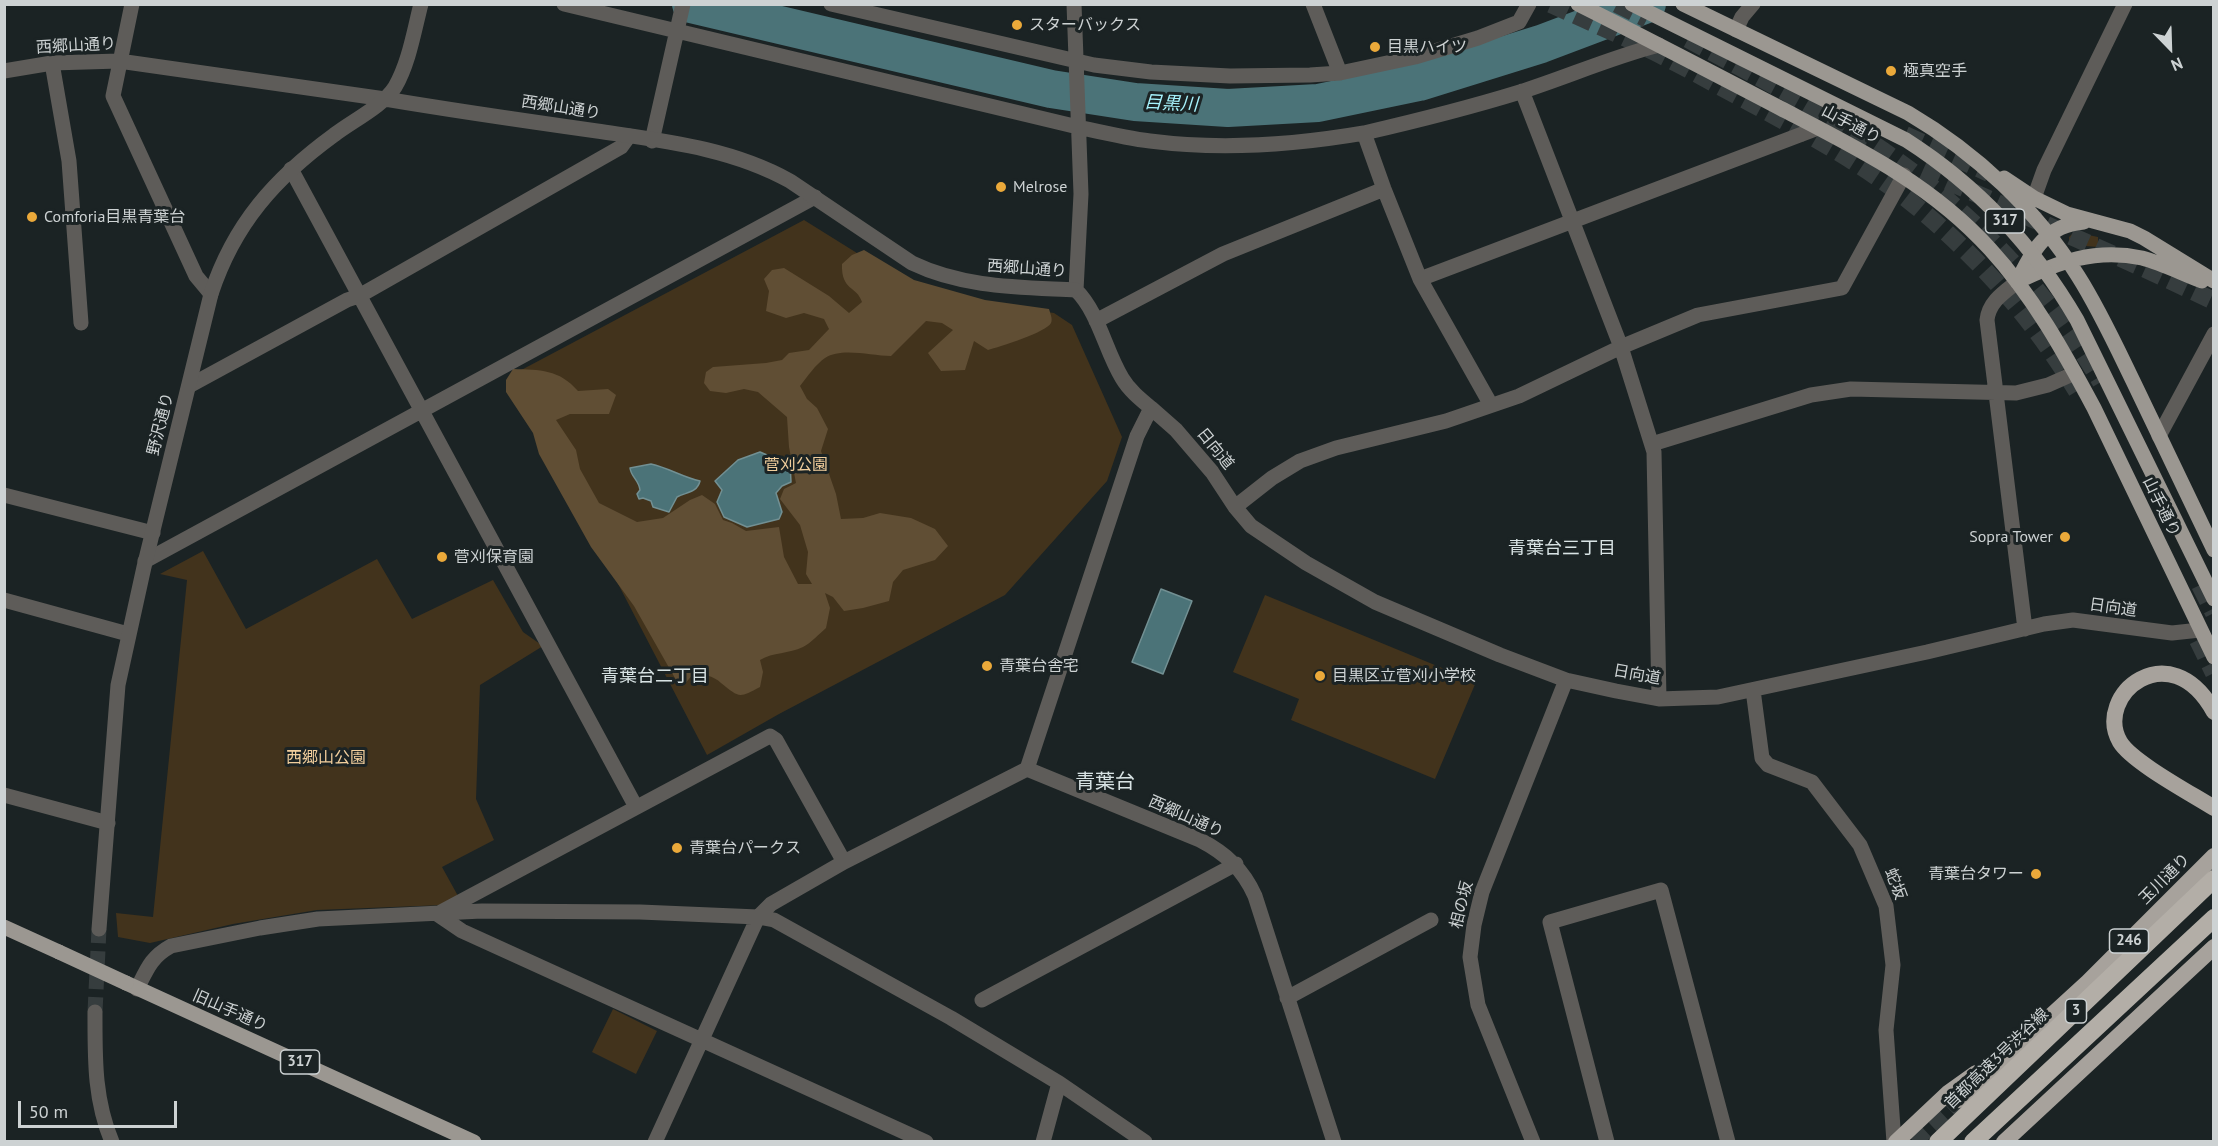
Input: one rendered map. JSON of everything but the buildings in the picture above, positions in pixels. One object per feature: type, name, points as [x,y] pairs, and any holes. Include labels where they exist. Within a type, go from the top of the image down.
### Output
[{"type":"highway","points":[[2214,712],[2202,694],[2190,682],[2168,673],[2156,673],[2136,682],[2122,697],[2114,720],[2121,743],[2133,757],[2214,808]]},
{"type":"highway","name":"玉川通り","points":[[1959,1100],[2043,1025],[2214,856]]},
{"type":"highway","name":"首都高速3号渋谷線","points":[[1938,1142],[2214,879]]},
{"type":"highway","name":"3","points":[[1973,1142],[2214,918]]},
{"type":"highway","points":[[2095,1029],[2214,931]]},
{"type":"highway","points":[[2004,1142],[2214,947]]},
{"type":"highway","name":"246","points":[[1895,1142],[1948,1093],[2043,1025]]},
{"type":"highway","points":[[2019,1142],[2081,1069]]},
{"type":"main road","name":"317","points":[[1632,4],[1906,140],[1948,169],[1997,213],[2035,257],[2077,320],[2214,599]]},
{"type":"main road","points":[[1683,4],[1908,113],[1970,155],[2013,196],[2048,234],[2078,276],[2108,330],[2212,544]]},
{"type":"main road","name":"山手通り","points":[[1579,5],[1904,175],[1945,205],[1991,250],[2044,320],[2075,373],[2214,657]]},
{"type":"main road","name":"317","points":[[1970,155],[2034,198],[2067,214],[2130,231],[2214,280]]},
{"type":"main road","name":"317","points":[[2017,282],[2029,258],[2048,234],[2061,226],[2090,221]]},
{"type":"main road","points":[[2017,282],[2067,260],[2106,255],[2142,258],[2214,286]]},
{"type":"main road","name":"旧山手通り","points":[[4,927],[474,1142]]},
{"type":"street","points":[[132,4],[113,96],[196,276],[211,294]]},
{"type":"street","name":"野沢通り","points":[[99,929],[117,696],[128,634],[211,294],[220,266],[234,239],[270,190],[314,149],[385,99],[401,75],[421,4]]},
{"type":"street","points":[[564,4],[677,27],[1149,141],[1207,146],[1314,141],[1364,133],[1522,91],[1621,55],[1659,45]]},
{"type":"street","points":[[652,141],[683,4]]},
{"type":"street","points":[[831,4],[1076,65],[1184,74],[1310,75],[1340,73],[1415,57],[1478,38],[1519,22],[1529,4]]},
{"type":"street","points":[[1074,4],[1081,195],[1076,290]]},
{"type":"street","points":[[1313,4],[1340,73]]},
{"type":"street","points":[[1736,30],[1752,4]]},
{"type":"street","points":[[2034,198],[2044,170],[2125,4]]},
{"type":"street","name":"西郷山通り","points":[[4,71],[52,63],[119,61],[629,136],[732,155],[772,171],[815,197],[912,263],[937,273],[963,281],[996,286],[1076,290],[1087,303],[1123,380],[1151,408]]},
{"type":"street","points":[[52,63],[69,161],[81,323]]},
{"type":"street","points":[[1522,91],[1621,347],[1654,452],[1659,699]]},
{"type":"street","points":[[1420,279],[1818,128]]},
{"type":"street","points":[[1364,133],[1420,279],[1491,405]]},
{"type":"street","points":[[189,386],[347,300],[359,296],[621,147],[629,136]]},
{"type":"street","points":[[291,169],[636,807]]},
{"type":"street","points":[[1235,507],[1272,478],[1300,461],[1336,448],[1446,421],[1519,396],[1621,347],[1698,315],[1842,288],[1904,175]]},
{"type":"street","points":[[1096,321],[1223,254],[1384,189]]},
{"type":"street","points":[[145,561],[815,197]]},
{"type":"street","points":[[2017,282],[1993,302],[1988,310],[1987,320],[2025,629]]},
{"type":"street","points":[[2160,436],[2214,334]]},
{"type":"street","points":[[1652,444],[1811,395],[1841,390],[2016,393],[2048,385],[2075,373]]},
{"type":"street","points":[[655,1142],[700,1039],[758,917],[771,904],[844,862],[1027,769],[1137,436],[1151,408]]},
{"type":"street","name":"日向道","points":[[1151,408],[1191,447],[1251,526],[1306,563],[1375,602],[1566,680],[1659,699],[1718,697],[2073,620],[2161,632],[2200,630]]},
{"type":"street","points":[[4,495],[153,533]]},
{"type":"street","points":[[4,600],[128,634]]},
{"type":"street","name":"相の坂","points":[[1533,1142],[1478,1005],[1470,957],[1474,925],[1482,892],[1566,680]]},
{"type":"street","name":"蛇坂","points":[[1753,690],[1762,758],[1768,765],[1812,782],[1860,845],[1886,906],[1893,965],[1886,1030],[1895,1142]]},
{"type":"street","points":[[437,914],[770,736],[776,740],[844,862]]},
{"type":"street","name":"西郷山通り","points":[[1027,769],[1200,840],[1236,864],[1255,896],[1334,1142]]},
{"type":"street","points":[[4,795],[108,822]]},
{"type":"street","points":[[982,1000],[1236,864]]},
{"type":"street","points":[[1607,1142],[1550,922],[1661,890],[1728,1142]]},
{"type":"street","points":[[131,986],[151,961],[171,946],[318,919],[482,911],[628,912],[758,917],[774,920],[951,1018],[1059,1083],[1145,1142]]},
{"type":"street","points":[[437,914],[462,932],[926,1142]]},
{"type":"street","points":[[1287,998],[1431,920]]},
{"type":"street","points":[[95,1012],[94,1071],[98,1097],[112,1142]]},
{"type":"street","points":[[1043,1142],[1059,1083]]},
{"type":"green space","name":"菅刈公園","points":[[804,220],[889,273],[922,288],[1006,306],[1054,313],[1072,325],[1122,437],[1107,481],[1005,595],[779,714],[707,755],[510,376]]},
{"type":"green space","points":[[2074,232],[2098,237],[2098,247],[2072,245],[2069,237]]},
{"type":"green space","points":[[864,250],[914,280],[985,300],[1049,309],[1051,323],[1032,335],[988,350],[974,341],[965,370],[941,371],[928,353],[953,330],[942,323],[926,321],[891,356],[840,353],[825,358],[818,364],[800,386],[807,399],[817,408],[828,429],[821,451],[836,494],[841,519],[863,518],[880,513],[911,518],[935,529],[948,546],[935,560],[903,570],[893,582],[889,601],[844,611],[833,597],[825,593],[830,608],[826,628],[803,647],[760,660],[763,672],[760,687],[753,691],[743,695],[735,694],[715,679],[694,673],[683,686],[676,680],[634,606],[591,547],[539,454],[533,433],[506,392],[506,380],[513,369],[548,372],[564,378],[578,391],[608,389],[616,395],[609,414],[570,414],[556,420],[576,450],[580,469],[599,503],[637,522],[663,518],[702,495],[715,504],[723,520],[746,531],[779,527],[784,557],[798,584],[812,584],[806,574],[808,552],[800,525],[780,499],[784,489],[796,483],[789,447],[787,417],[758,392],[744,389],[726,393],[710,391],[704,383],[706,372],[713,367],[766,363],[782,360],[789,353],[809,350],[829,329],[824,319],[804,313],[786,318],[766,311],[769,291],[764,279],[772,270],[784,268],[829,296],[849,313],[862,302],[844,279],[842,264],[852,255]]},
{"type":"green space","name":"西郷山公園","points":[[203,551],[246,629],[377,559],[412,619],[493,580],[523,632],[543,646],[480,685],[476,799],[494,840],[442,867],[458,896],[444,905],[317,910],[233,924],[150,943],[118,937],[116,913],[153,917],[187,580],[160,574]]},
{"type":"green space","points":[[1265,595],[1476,682],[1435,779],[1291,720],[1299,699],[1233,672]]},
{"type":"green space","points":[[613,1009],[657,1031],[636,1074],[592,1052]]},
{"type":"water","points":[[760,452],[767,455],[768,464],[790,462],[791,482],[782,486],[776,493],[782,512],[779,519],[747,527],[724,517],[717,502],[722,490],[715,481],[738,460]]},
{"type":"water","points":[[651,464],[700,481],[699,485],[694,490],[677,497],[669,512],[653,507],[651,501],[639,499],[637,494],[640,490],[630,468]]},
{"type":"water","points":[[1161,589],[1192,601],[1163,674],[1132,662]]},
{"type":"waterway","name":"目黒川","points":[[691,4],[1051,89],[1135,102],[1228,108],[1318,103],[1419,82],[1541,44],[1647,4]]},
{"type":"tunnel","points":[[1551,4],[1691,71],[1811,136],[1888,184],[1955,241],[2000,287],[2041,337],[2077,391]]},
{"type":"tunnel","points":[[1617,4],[1647,19]]},
{"type":"tunnel","points":[[1688,39],[1838,122],[1895,159],[1930,186],[1995,244],[2024,276],[2078,345],[2101,382]]},
{"type":"tunnel","points":[[1905,135],[1989,173]]},
{"type":"tunnel","points":[[1923,170],[2214,301]]},
{"type":"tunnel","points":[[2200,585],[2214,613]]},
{"type":"tunnel","points":[[2198,640],[2214,673]]},
{"type":"tunnel","points":[[95,1012],[99,929]]},
{"type":"tunnel","points":[[1914,1142],[1959,1100]]},
{"type":"place","name":"スターバックス","points":[[1017,25]]},
{"type":"place","name":"目黒ハイツ","points":[[1375,47]]},
{"type":"place","name":"極真空手","points":[[1891,71]]},
{"type":"place","name":"Melrose","points":[[1001,187]]},
{"type":"place","name":"Comforia目黒青葉台","points":[[32,217]]},
{"type":"place","name":"Sopra Tower","points":[[2065,537]]},
{"type":"place","name":"菅刈保育園","points":[[442,557]]},
{"type":"place","name":"青葉台舎宅","points":[[987,666]]},
{"type":"place","name":"目黒区立菅刈小学校","points":[[1320,676]]},
{"type":"place","name":"青葉台パークス","points":[[677,848]]},
{"type":"place","name":"青葉台タワー","points":[[2036,874]]},
{"type":"district","name":"青葉台三丁目","points":[[1562,549]]},
{"type":"district","name":"青葉台二丁目","points":[[655,677]]},
{"type":"district","name":"青葉台","points":[[1105,782]]}]
